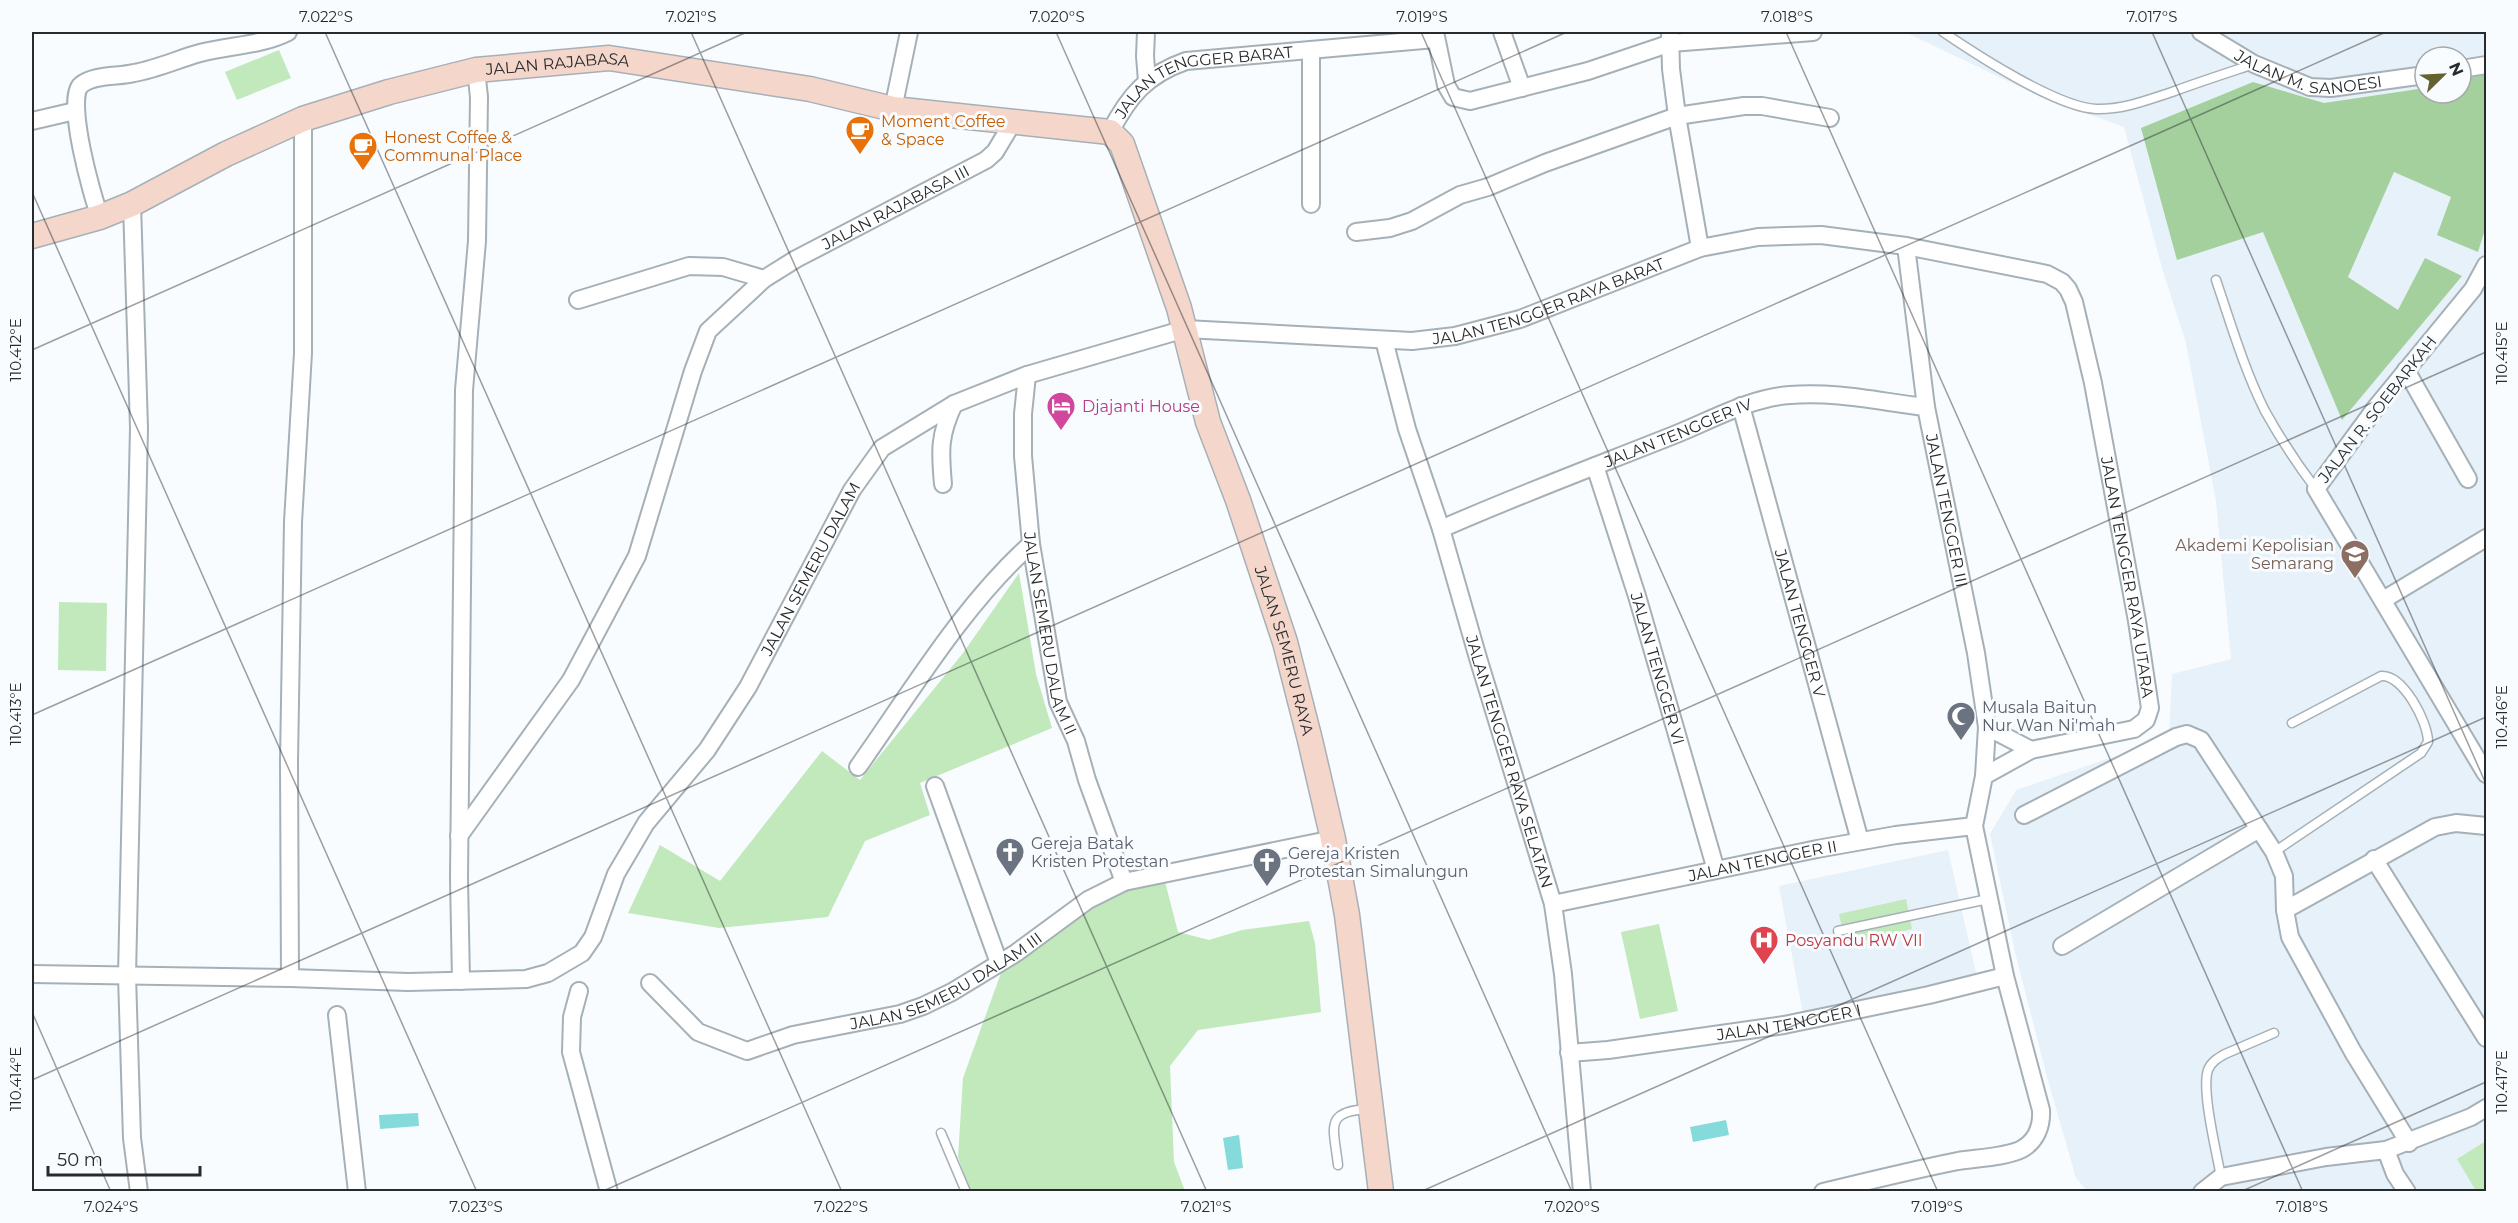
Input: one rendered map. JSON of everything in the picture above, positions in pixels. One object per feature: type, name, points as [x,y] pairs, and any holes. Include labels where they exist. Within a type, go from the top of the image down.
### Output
[{"type":"street","points":[[100,217],[91,190],[75,111],[75,95],[81,85],[97,79],[135,73],[202,52],[249,45],[276,38],[288,32]]},
{"type":"street","points":[[892,109],[909,32]]},
{"type":"street","points":[[1146,32],[1147,81]]},
{"type":"street","points":[[1502,32],[1522,88]]},
{"type":"street","name":"JALAN TENGGER BARAT","points":[[1110,132],[1125,104],[1147,81],[1169,67],[1186,61],[1311,50],[1435,35],[1446,85],[1453,97],[1470,100],[1588,71],[1670,37],[1813,32]]},
{"type":"street","name":"JALAN M. SANOESI","points":[[2201,32],[2254,64],[2310,87],[2331,88],[2413,77]]},
{"type":"street","points":[[1670,37],[1671,69],[1677,116],[1700,248]]},
{"type":"street","name":"JALAN TENGGER BARAT","points":[[1311,50],[1311,204]]},
{"type":"street","name":"JALAN RAJABASA","points":[[32,236],[100,217],[132,204],[226,154],[303,119],[389,92],[476,70],[609,58],[810,89],[892,109],[1110,132]]},
{"type":"street","points":[[32,974],[408,982],[461,981],[459,836],[464,390],[477,241],[479,97],[476,70]]},
{"type":"street","points":[[1356,232],[1390,228],[1412,221],[1460,195],[1488,187],[1545,163],[1677,116],[1744,106],[1762,106],[1830,118]]},
{"type":"street","points":[[32,121],[75,111]]},
{"type":"street","points":[[290,978],[289,761],[293,522],[303,352],[303,119]]},
{"type":"street","name":"JALAN RAJABASA III","points":[[459,836],[571,680],[637,556],[690,381],[708,330],[764,279],[796,259],[986,160],[995,152],[1013,122]]},
{"type":"street","name":"JALAN SEMERU RAYA","points":[[1110,132],[1122,144],[1185,329],[1208,422],[1238,501],[1285,642],[1333,839],[1347,915],[1381,1191]]},
{"type":"street","points":[[132,204],[140,428],[127,976],[132,1138],[139,1191]]},
{"type":"street","name":"JALAN TENGGER RAYA BARAT","points":[[1185,329],[1412,341],[1455,336],[1520,319],[1700,248],[1758,237],[1821,235],[1906,246]]},
{"type":"street","name":"JALAN TENGGER III","points":[[1906,246],[1926,407],[1976,653],[1987,727],[1984,776]]},
{"type":"street","name":"JALAN TENGGER RAYA UTARA","points":[[1906,246],[2000,263],[2047,274],[2062,282],[2074,302],[2093,383],[2138,621],[2150,708],[2146,720],[2134,729],[2031,750],[1984,776]]},
{"type":"street","name":"JALAN R. SOEBARKAH","points":[[2487,265],[2473,289],[2406,370],[2316,489],[2487,774]]},
{"type":"street","points":[[578,300],[689,266],[723,267],[764,279]]},
{"type":"street","name":"JALAN SEMERU DALAM","points":[[461,981],[526,979],[548,973],[567,964],[582,953],[592,938],[616,874],[646,824],[707,750],[748,687],[852,490],[882,447],[954,404],[1027,375],[1185,329]]},
{"type":"street","name":"JALAN TENGGER RAYA SELATAN","points":[[1384,340],[1407,429],[1442,529],[1478,658],[1539,851],[1553,904],[1563,974],[1582,1191]]},
{"type":"street","points":[[2406,370],[2468,479]]},
{"type":"street","name":"JALAN SEMERU DALAM II","points":[[1027,375],[1023,414],[1023,456],[1031,544],[1058,702],[1076,741],[1087,780],[1124,882]]},
{"type":"street","name":"JALAN TENGGER IV","points":[[1442,529],[1741,406],[1788,395],[1809,394],[1850,396],[1926,407]]},
{"type":"street","points":[[943,484],[940,454],[944,426],[954,404]]},
{"type":"street","name":"JALAN TENGGER V","points":[[1741,406],[1860,841]]},
{"type":"street","name":"JALAN TENGGER VI","points":[[1594,466],[1637,596],[1716,870]]},
{"type":"street","points":[[2383,600],[2487,538]]},
{"type":"street","points":[[858,767],[944,646],[1006,566],[1031,544]]},
{"type":"street","points":[[1987,727],[2031,750]]},
{"type":"street","points":[[2024,815],[2176,737],[2187,734],[2196,737],[2207,747],[2274,852],[2284,876],[2285,910],[2290,937],[2353,1052],[2409,1143]]},
{"type":"street","points":[[1823,1191],[1958,1161],[2017,1151],[2026,1146],[2035,1136],[2042,1119],[2005,976],[1974,826],[1984,776]]},
{"type":"street","points":[[935,786],[999,963]]},
{"type":"street","points":[[2285,910],[2435,826],[2456,823],[2487,826]]},
{"type":"street","name":"JALAN TENGGER II","points":[[1553,904],[1860,841],[1974,826]]},
{"type":"street","points":[[2062,946],[2259,829]]},
{"type":"street","name":"JALAN SEMERU DALAM III","points":[[650,983],[702,1035],[747,1051],[793,1035],[900,1014],[923,1006],[952,992],[999,963],[1088,900],[1124,882],[1333,839]]},
{"type":"street","points":[[2374,859],[2487,1038]]},
{"type":"street","name":"JALAN TENGGER I","points":[[1569,1053],[1608,1050],[1784,1025],[1929,995],[2005,976]]},
{"type":"street","points":[[579,991],[571,1025],[570,1052],[609,1191]]},
{"type":"street","points":[[337,1015],[357,1191]]},
{"type":"street","points":[[2202,1191],[2221,1177],[2326,1157],[2386,1150],[2409,1143],[2487,1108]]},
{"type":"street","points":[[2386,1150],[2395,1174],[2407,1191]]},
{"type":"lane","points":[[1942,32],[1985,61],[2060,99],[2080,107],[2097,109],[2126,107],[2254,64]]},
{"type":"lane","points":[[2216,280],[2244,364],[2265,411],[2281,439],[2316,489]]},
{"type":"lane","points":[[2274,852],[2421,753],[2428,742],[2425,726],[2414,705],[2398,682],[2386,676],[2381,676],[2292,723]]},
{"type":"lane","points":[[1838,931],[1988,899]]},
{"type":"lane","points":[[2221,1177],[2207,1090],[2208,1071],[2217,1059],[2225,1054],[2274,1033]]},
{"type":"lane","points":[[1338,1165],[1334,1122],[1337,1116],[1352,1110],[1372,1108]]},
{"type":"lane","points":[[941,1132],[966,1191]]},
{"type":"shaded area","name":"Akademi Kepolisian Semarang","points":[[1905,32],[2486,32],[2486,1191],[2088,1192],[2076,1178],[2015,952],[1990,834],[2016,790],[2169,738],[2172,674],[2231,659],[2216,501],[2186,343],[2162,268],[2124,127],[2041,97]]},
{"type":"shaded area","points":[[1948,850],[1977,977],[1804,1019],[1779,886]]},
{"type":"green space","points":[[279,50],[291,78],[237,100],[225,72]]},
{"type":"green space","points":[[2486,69],[2486,226],[2478,252],[2437,235],[2451,197],[2394,172],[2348,277],[2398,310],[2425,258],[2462,276],[2342,420],[2263,232],[2177,260],[2141,128],[2253,82],[2324,103],[2413,90],[2413,105],[2473,105],[2473,76]]},
{"type":"green space","points":[[1019,573],[1036,674],[1052,728],[920,783],[930,815],[865,841],[828,917],[719,928],[628,913],[660,845],[720,881],[822,751],[860,780],[963,653]]},
{"type":"green space","points":[[59,602],[107,603],[106,671],[58,670]]},
{"type":"green space","points":[[1163,874],[1178,932],[1209,940],[1242,930],[1309,921],[1315,943],[1321,1012],[1198,1030],[1170,1066],[1174,1162],[1185,1191],[970,1191],[958,1157],[963,1078],[1001,973],[1067,921],[1108,894]]},
{"type":"green space","points":[[1906,899],[1912,929],[1846,945],[1839,914]]},
{"type":"green space","points":[[1659,924],[1678,1011],[1640,1019],[1621,932]]},
{"type":"green space","points":[[2486,1141],[2486,1191],[2476,1191],[2457,1159]]},
{"type":"water","points":[[418,1113],[419,1126],[380,1129],[379,1115]]},
{"type":"water","points":[[1726,1120],[1729,1135],[1693,1142],[1690,1127]]},
{"type":"water","points":[[1239,1135],[1243,1168],[1228,1170],[1223,1138]]},
{"type":"place","name":"Moment Coffee & Space","points":[[860,156]]},
{"type":"place","name":"Honest Coffee & Communal Place","points":[[363,172]]},
{"type":"place","name":"Djajanti House","points":[[1061,432]]},
{"type":"place","name":"Akademi Kepolisian Semarang","points":[[2355,580]]},
{"type":"place","name":"Musala Baitun Nur Wan Ni'mah","points":[[1961,742]]},
{"type":"place","name":"Gereja Batak Kristen Protestan","points":[[1010,878]]},
{"type":"place","name":"Gereja Kristen Protestan Simalungun","points":[[1267,888]]},
{"type":"place","name":"Posyandu RW VII","points":[[1764,966]]}]
